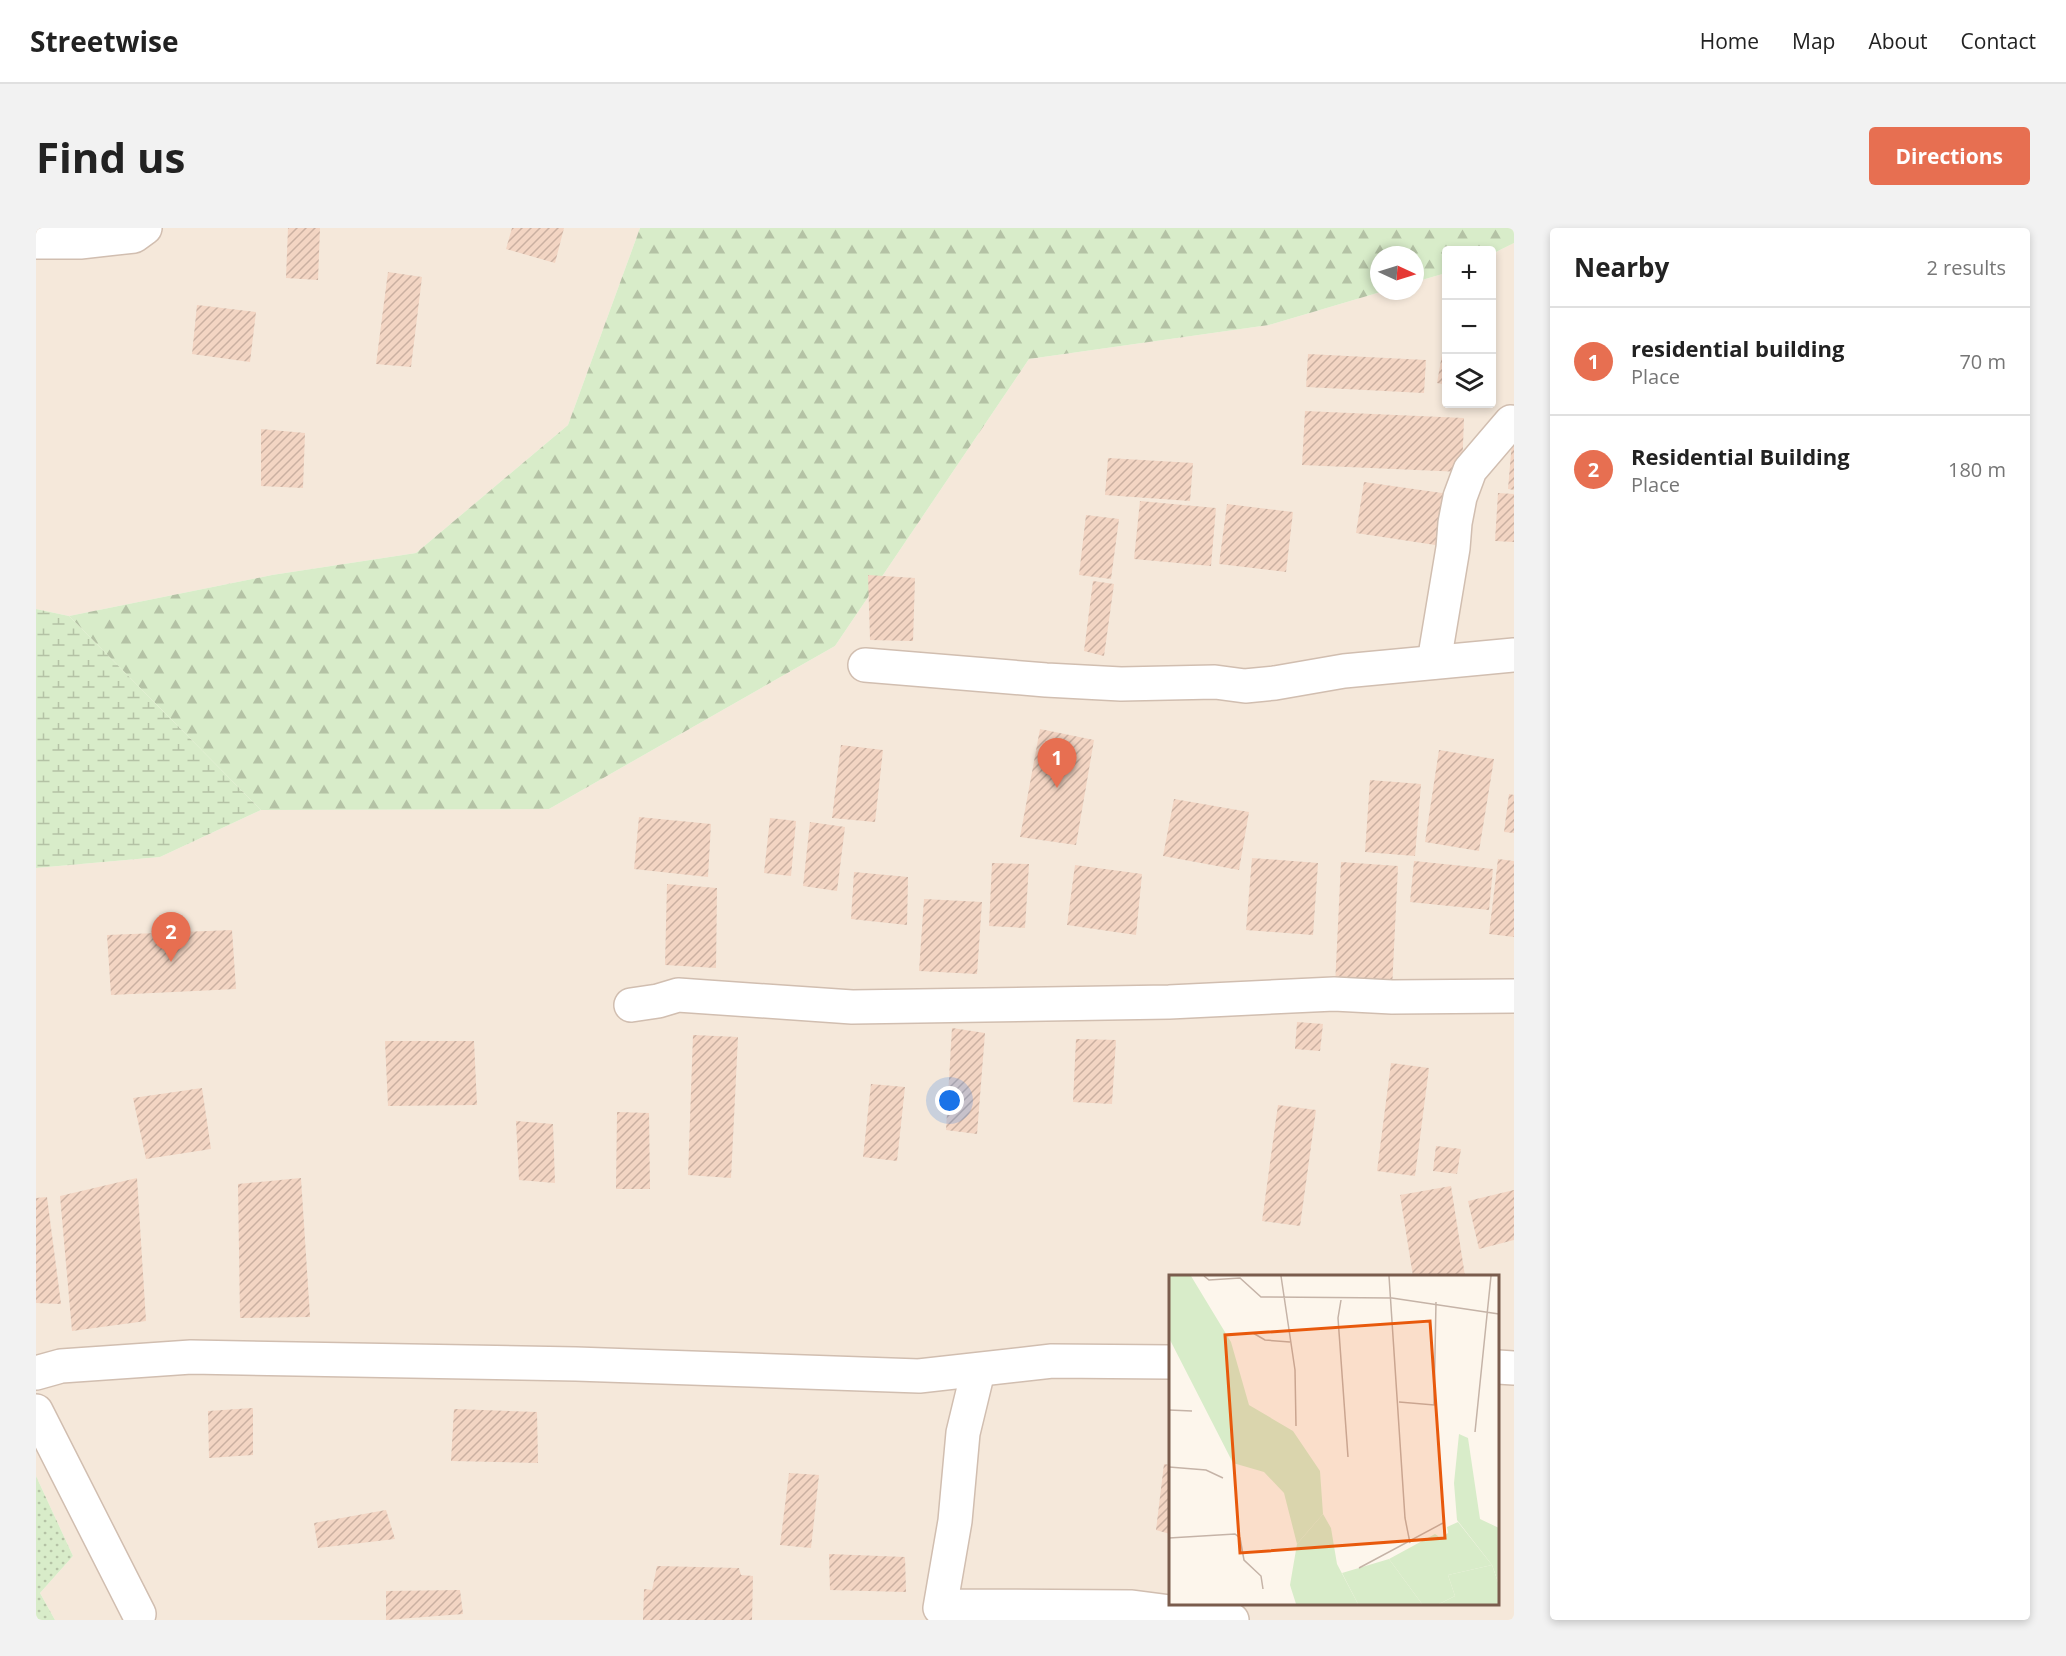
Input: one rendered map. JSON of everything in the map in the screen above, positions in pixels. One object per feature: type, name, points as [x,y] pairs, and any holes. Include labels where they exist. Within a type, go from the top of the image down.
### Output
[{"type":"street","points":[[36,242],[80,242],[134,236],[145,228]]},
{"type":"street","points":[[1434,662],[1460,497],[1470,470],[1511,422]]},
{"type":"street","points":[[865,665],[1121,684],[1215,682],[1245,686],[1344,671],[1514,655]]},
{"type":"street","points":[[631,1005],[678,995],[852,1007],[1168,1002],[1334,994],[1392,997],[1514,996]]},
{"type":"street","points":[[36,1373],[61,1366],[191,1357],[576,1364],[919,1376],[1052,1361],[1169,1362]]},
{"type":"street","points":[[1499,1367],[1514,1368]]},
{"type":"street","points":[[978,1371],[963,1432],[955,1521],[940,1608],[958,1606],[1132,1607],[1232,1620]]},
{"type":"street","points":[[36,1411],[139,1614]]},
{"type":"shaded area","points":[[36,228],[640,228],[568,425],[416,553],[272,575],[69,616],[36,609]]},
{"type":"shaded area","points":[[1514,243],[1514,1620],[55,1620],[40,1593],[73,1556],[36,1476],[36,868],[160,857],[261,810],[549,809],[835,646],[1029,359],[1269,325],[1370,295],[1370,300],[1424,300],[1424,279],[1442,274],[1442,408],[1496,408],[1496,252]]},
{"type":"green space","points":[[640,228],[1514,228],[1514,243],[1496,252],[1496,246],[1442,246],[1442,274],[1424,279],[1424,246],[1370,246],[1370,295],[1269,325],[1029,359],[835,646],[549,809],[261,810],[69,616],[272,575],[416,553],[568,425]]},
{"type":"green space","points":[[36,609],[69,616],[261,810],[160,857],[36,868]]},
{"type":"green space","points":[[36,1476],[73,1556],[40,1593],[55,1620],[36,1620]]},
{"type":"building","points":[[288,228],[320,228],[318,280],[286,278]]},
{"type":"building","points":[[512,228],[564,228],[555,263],[506,249]]},
{"type":"building","points":[[388,272],[422,277],[411,367],[376,364]]},
{"type":"building","points":[[197,305],[256,312],[250,362],[192,354]]},
{"type":"building","points":[[1308,354],[1426,360],[1424,393],[1306,387]]},
{"type":"building","points":[[1442,355],[1442,384],[1437,383]]},
{"type":"building","points":[[1305,411],[1464,418],[1462,472],[1302,465]]},
{"type":"building","points":[[261,429],[305,433],[303,488],[261,486]]},
{"type":"building","points":[[1512,442],[1514,442],[1514,490],[1508,489]]},
{"type":"building","points":[[1108,458],[1193,463],[1190,501],[1105,495]]},
{"type":"building","points":[[1364,482],[1449,494],[1442,546],[1356,533]]},
{"type":"building","points":[[1498,493],[1514,494],[1514,542],[1495,541]]},
{"type":"building","points":[[1140,501],[1216,508],[1211,566],[1134,559]]},
{"type":"building","points":[[1227,504],[1293,512],[1286,572],[1219,564]]},
{"type":"building","points":[[1086,515],[1119,519],[1111,579],[1079,575]]},
{"type":"building","points":[[868,575],[915,578],[913,641],[870,640]]},
{"type":"building","points":[[1093,581],[1114,584],[1104,656],[1084,651]]},
{"type":"building","points":[[1040,729],[1094,740],[1076,845],[1020,837]]},
{"type":"building","points":[[841,745],[883,750],[875,822],[832,818]]},
{"type":"building","points":[[1439,750],[1494,759],[1479,851],[1425,842]]},
{"type":"building","points":[[1370,780],[1421,784],[1415,856],[1365,852]]},
{"type":"building","points":[[1509,794],[1514,795],[1514,833],[1504,832]]},
{"type":"building","points":[[1174,799],[1249,812],[1239,870],[1163,856]]},
{"type":"building","points":[[639,817],[711,824],[708,877],[634,869]]},
{"type":"building","points":[[770,818],[796,821],[791,876],[764,873]]},
{"type":"building","points":[[810,822],[845,827],[837,891],[803,886]]},
{"type":"building","points":[[1252,858],[1318,863],[1313,935],[1246,930]]},
{"type":"building","points":[[1498,859],[1514,861],[1514,937],[1489,934]]},
{"type":"building","points":[[1414,861],[1493,869],[1489,910],[1410,902]]},
{"type":"building","points":[[1341,862],[1398,866],[1392,989],[1335,986]]},
{"type":"building","points":[[992,863],[1029,864],[1025,928],[989,926]]},
{"type":"building","points":[[1075,865],[1142,874],[1136,935],[1067,925]]},
{"type":"building","points":[[854,872],[908,877],[907,925],[851,919]]},
{"type":"building","points":[[667,884],[717,888],[716,968],[665,965]]},
{"type":"building","points":[[924,899],[982,902],[977,974],[919,971]]},
{"type":"building","points":[[232,930],[236,989],[111,995],[107,935]]},
{"type":"building","points":[[1297,1022],[1323,1024],[1320,1051],[1295,1049]]},
{"type":"building","points":[[952,1028],[985,1033],[977,1134],[946,1130]]},
{"type":"building","points":[[693,1035],[738,1037],[731,1178],[688,1175]]},
{"type":"building","points":[[1076,1039],[1116,1040],[1112,1104],[1073,1102]]},
{"type":"building","points":[[385,1041],[474,1041],[477,1105],[388,1106]]},
{"type":"building","points":[[1391,1063],[1429,1068],[1415,1176],[1377,1171]]},
{"type":"building","points":[[871,1084],[905,1087],[897,1161],[863,1157]]},
{"type":"building","points":[[202,1088],[211,1149],[146,1159],[133,1098]]},
{"type":"building","points":[[1278,1105],[1316,1110],[1300,1226],[1262,1221]]},
{"type":"building","points":[[617,1112],[649,1113],[650,1189],[616,1189]]},
{"type":"building","points":[[516,1121],[553,1124],[555,1183],[519,1180]]},
{"type":"building","points":[[1436,1146],[1461,1149],[1457,1174],[1433,1171]]},
{"type":"building","points":[[137,1178],[146,1321],[72,1331],[60,1196]]},
{"type":"building","points":[[301,1178],[310,1317],[240,1318],[238,1184]]},
{"type":"building","points":[[1451,1186],[1465,1275],[1413,1275],[1400,1195]]},
{"type":"building","points":[[1514,1190],[1514,1240],[1479,1249],[1468,1201]]},
{"type":"building","points":[[47,1197],[61,1304],[36,1303],[36,1198]]},
{"type":"building","points":[[253,1408],[253,1455],[209,1458],[208,1411]]},
{"type":"building","points":[[454,1409],[537,1412],[538,1463],[451,1461]]},
{"type":"building","points":[[1164,1464],[1169,1465],[1169,1534],[1156,1530]]},
{"type":"building","points":[[789,1473],[819,1475],[811,1548],[780,1545]]},
{"type":"building","points":[[386,1510],[395,1539],[318,1548],[314,1523]]},
{"type":"building","points":[[829,1554],[905,1557],[906,1592],[830,1590]]},
{"type":"building","points":[[657,1566],[739,1568],[741,1575],[753,1576],[752,1620],[643,1620],[644,1589],[652,1590]]},
{"type":"building","points":[[460,1590],[463,1614],[386,1620],[386,1591]]},
{"type":"place","name":"residential building","points":[[1057,788]]},
{"type":"place","name":"Residential Building","points":[[171,962]]}]
